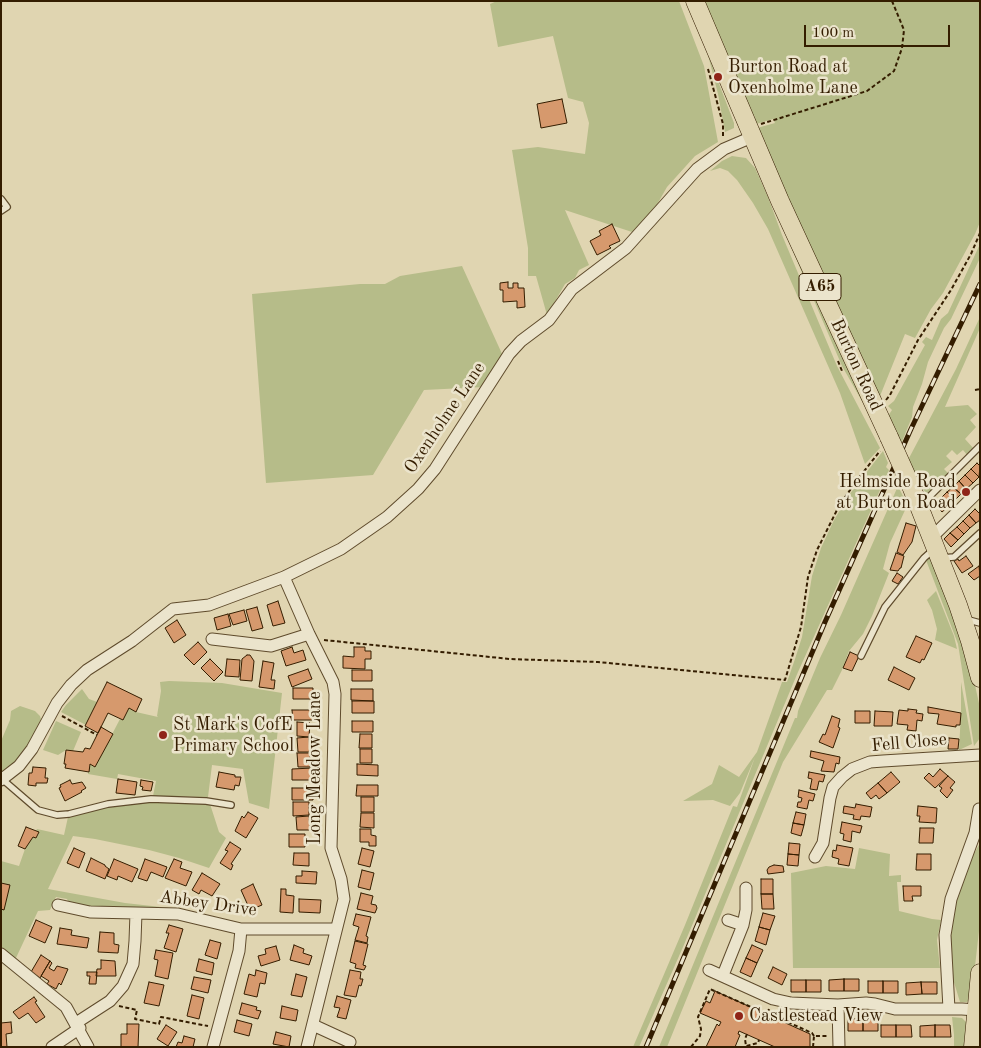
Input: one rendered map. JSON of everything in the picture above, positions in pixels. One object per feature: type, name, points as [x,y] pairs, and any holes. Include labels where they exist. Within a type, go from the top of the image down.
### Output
[{"type":"main road","name":"Burton Road","points":[[695,1],[750,133],[876,407],[886,442],[911,486],[936,548],[976,622],[979,671]]},
{"type":"main road","points":[[972,1047],[980,973]]},
{"type":"street","name":"Oxenholme Lane","points":[[2,779],[19,766],[32,749],[53,711],[71,685],[87,670],[132,641],[173,609],[210,605],[284,577],[341,549],[387,517],[418,489],[453,443],[509,354],[521,341],[549,320],[572,289],[626,248],[697,169],[750,133]]},
{"type":"street","points":[[936,548],[980,490]]},
{"type":"street","name":"Long Meadow Lane","points":[[284,577],[310,637],[333,682],[335,694],[331,848],[341,879],[344,899],[307,1047]]},
{"type":"street","points":[[212,639],[271,646],[310,637]]},
{"type":"street","name":"Fell Close","points":[[815,857],[823,843],[833,787],[842,776],[852,769],[870,762],[980,755]]},
{"type":"street","points":[[949,1009],[945,935],[951,898],[975,833],[979,809]]},
{"type":"street","points":[[723,976],[743,925],[746,910],[746,888]]},
{"type":"street","name":"Abbey Drive","points":[[58,905],[90,912],[178,914],[241,929],[336,930]]},
{"type":"street","name":"Abbey Drive","points":[[52,1047],[107,1003],[123,986],[133,964],[136,913]]},
{"type":"street","points":[[728,920],[743,925]]},
{"type":"street","points":[[213,1047],[238,950],[241,929]]},
{"type":"street","points":[[1,954],[63,1004],[78,1026],[88,1047]]},
{"type":"street","points":[[709,970],[782,1002],[838,1005],[866,1003],[895,1009],[976,1010]]},
{"type":"street","points":[[838,1005],[838,1047]]},
{"type":"street","points":[[313,1025],[350,1042]]},
{"type":"lane","points":[[1,199],[7,207],[1,211]]},
{"type":"lane","points":[[919,507],[980,446]]},
{"type":"lane","points":[[860,656],[885,607],[924,558],[936,548],[954,557],[980,532]]},
{"type":"lane","points":[[2,779],[38,810],[57,815],[70,814],[108,804],[151,799],[206,801],[231,805]]},
{"type":"path","points":[[750,133],[867,91],[894,70],[902,48],[904,30],[892,1]]},
{"type":"path","points":[[708,66],[723,124],[723,140]]},
{"type":"path","points":[[876,407],[890,395],[918,340],[951,290],[971,254],[980,232]]},
{"type":"path","points":[[975,390],[980,389]]},
{"type":"path","points":[[310,637],[510,659],[598,662],[785,680],[801,627],[808,577],[817,550],[839,506],[886,442]]},
{"type":"path","points":[[53,711],[97,735]]},
{"type":"path","points":[[691,1047],[700,1036],[701,1029],[698,1017],[710,988],[767,1014],[771,1004]]},
{"type":"path","points":[[107,1003],[137,1010],[135,1018],[159,1024],[161,1017],[218,1028]]},
{"type":"path","points":[[816,1014],[816,1018],[781,1019],[812,1033],[814,1036],[832,1036]]},
{"type":"path","points":[[747,1034],[745,1039],[746,1047],[758,1043],[759,1040]]},
{"type":"path","points":[[813,1047],[814,1036]]},
{"type":"green space","points":[[497,1],[679,1],[704,66],[718,142],[695,156],[667,187],[651,215],[632,232],[565,210],[589,265],[579,270],[575,278],[565,284],[547,315],[536,276],[528,276],[528,248],[512,150],[538,147],[585,154],[589,123],[583,102],[568,98],[553,36],[498,47],[490,4]]},
{"type":"green space","points":[[701,1],[980,1],[980,222],[943,293],[931,309],[915,338],[905,334],[880,396],[785,198],[757,128],[775,123],[773,119],[756,124],[754,115],[749,115]]},
{"type":"green space","points":[[708,55],[734,123],[734,128],[725,132],[718,94]]},
{"type":"green space","points":[[732,156],[746,158],[755,168],[837,366],[880,448],[865,464],[840,393],[768,229],[753,203],[737,180],[728,171],[720,168],[710,171],[722,161]]},
{"type":"green space","points":[[786,235],[788,236],[879,431],[842,366]]},
{"type":"green space","points":[[980,244],[980,258],[928,362],[913,407],[912,417],[901,444],[888,416],[892,410],[888,406],[894,401],[925,345],[922,342],[926,337],[932,340],[941,319],[948,313]]},
{"type":"green space","points":[[462,266],[503,356],[484,387],[424,390],[373,475],[266,483],[252,294],[360,284],[385,284],[400,276]]},
{"type":"green space","points":[[980,317],[980,328],[945,407],[968,405],[977,414],[970,420],[976,427],[965,439],[974,449],[968,456],[963,450],[957,455],[952,450],[946,456],[952,462],[944,469],[949,474],[927,495],[916,478],[908,460],[956,369]]},
{"type":"green space","points":[[883,451],[888,463],[886,467],[889,470],[798,672],[639,1047],[633,1047],[733,806],[737,807],[755,757],[740,793],[730,806],[713,800],[683,801],[712,784],[719,765],[739,777],[757,752],[782,682],[787,682],[802,637],[812,576],[821,548],[834,520],[849,495]]},
{"type":"green space","points":[[898,486],[903,496],[908,499],[906,508],[890,543],[883,569],[889,573],[872,616],[863,634],[849,651],[832,690],[827,690],[783,762],[667,1047],[659,1047],[795,718],[797,718],[798,711],[820,658]]},
{"type":"green space","points":[[933,557],[973,676],[980,708],[980,738],[974,746],[958,644],[926,560]]},
{"type":"green space","points":[[936,591],[954,636],[957,649],[935,640],[937,629],[927,600]]},
{"type":"green space","name":"St Mark's CofE Primary School","points":[[160,682],[222,683],[282,693],[269,809],[249,803],[243,769],[212,765],[208,797],[153,796],[156,781],[118,774],[117,779],[88,774],[90,764],[95,767],[120,719],[123,720],[129,708],[136,712],[158,717],[161,691]]},
{"type":"green space","points":[[961,682],[972,744],[959,750],[961,712]]},
{"type":"green space","points":[[82,689],[89,699],[97,702],[86,725],[61,712]]},
{"type":"green space","points":[[20,706],[35,711],[41,719],[29,747],[17,762],[1,774],[1,741],[10,720],[11,711]]},
{"type":"green space","points":[[56,721],[81,732],[73,751],[66,750],[58,755],[43,750]]},
{"type":"green space","points":[[176,801],[210,804],[219,832],[226,838],[209,868],[149,850],[73,836],[48,889],[125,903],[170,908],[170,911],[105,909],[69,903],[67,899],[56,897],[50,910],[38,911],[15,960],[1,949],[1,861],[19,866],[25,849],[33,837],[36,838],[39,833],[36,831],[37,829],[64,835],[68,817],[109,807],[143,802]]},
{"type":"green space","points":[[980,843],[980,922],[974,975],[969,999],[967,1002],[960,1002],[953,979],[950,952],[952,921],[955,899],[971,859]]},
{"type":"green space","points":[[859,848],[890,854],[889,876],[901,875],[901,882],[897,882],[899,911],[941,920],[937,940],[940,968],[793,968],[791,873],[826,866],[855,869]]},
{"type":"green space","points":[[952,1017],[962,1018],[966,1022],[964,1047],[954,1047]]},
{"type":"building","points":[[562,99],[567,123],[541,128],[537,104]]},
{"type":"building","points":[[612,224],[620,241],[597,255],[590,241],[601,235],[599,231]]},
{"type":"building","points":[[508,282],[508,288],[513,288],[513,283],[518,283],[518,288],[524,288],[525,307],[517,308],[517,301],[503,302],[503,290],[500,290],[500,283]]},
{"type":"building","points":[[977,463],[980,466],[979,477],[971,469]]},
{"type":"building","points":[[971,469],[979,477],[973,483],[965,475]]},
{"type":"building","points":[[965,475],[973,483],[966,489],[959,481]]},
{"type":"building","points":[[959,481],[966,489],[961,494],[953,487]]},
{"type":"building","points":[[953,487],[961,494],[955,500],[947,492]]},
{"type":"building","points":[[947,492],[955,500],[949,506],[941,498]]},
{"type":"building","points":[[941,498],[949,506],[942,512],[935,504]]},
{"type":"building","points":[[975,509],[980,514],[980,520],[976,523],[969,515]]},
{"type":"building","points":[[969,515],[976,523],[970,528],[963,521]]},
{"type":"building","points":[[963,521],[970,528],[964,534],[957,527]]},
{"type":"building","points":[[906,523],[916,526],[912,542],[903,555],[897,552]]},
{"type":"building","points":[[957,527],[964,534],[958,540],[950,533]]},
{"type":"building","points":[[950,533],[958,540],[951,547],[944,539]]},
{"type":"building","points":[[896,553],[904,556],[901,568],[898,571],[890,570]]},
{"type":"building","points":[[966,556],[973,566],[962,573],[954,561],[958,559],[959,561]]},
{"type":"building","points":[[979,566],[980,576],[974,580],[968,574]]},
{"type":"building","points":[[897,573],[903,577],[898,584],[892,581]]},
{"type":"building","points":[[278,601],[285,623],[273,626],[267,605]]},
{"type":"building","points":[[257,607],[263,628],[252,631],[246,610]]},
{"type":"building","points":[[244,610],[247,621],[233,625],[229,614]]},
{"type":"building","points":[[228,614],[231,626],[217,630],[214,618]]},
{"type":"building","points":[[177,620],[186,635],[174,643],[165,628]]},
{"type":"building","points":[[916,636],[932,643],[924,660],[922,659],[920,663],[906,657]]},
{"type":"building","points":[[198,642],[207,652],[194,665],[184,655]]},
{"type":"building","points":[[292,647],[294,653],[303,650],[306,660],[286,666],[281,651]]},
{"type":"building","points":[[354,647],[365,647],[365,651],[371,651],[371,659],[365,659],[365,669],[343,668],[343,656],[354,657]]},
{"type":"building","points":[[850,652],[859,656],[852,671],[843,668]]},
{"type":"building","points":[[250,655],[254,661],[252,681],[240,680],[242,659]]},
{"type":"building","points":[[210,659],[223,672],[214,681],[201,668]]},
{"type":"building","points":[[227,659],[240,660],[239,677],[225,676]]},
{"type":"building","points":[[263,661],[274,663],[271,680],[275,680],[274,689],[259,687]]},
{"type":"building","points":[[894,667],[915,678],[909,690],[888,680]]},
{"type":"building","points":[[308,669],[312,679],[292,687],[288,676]]},
{"type":"building","points":[[352,670],[372,670],[372,681],[352,681]]},
{"type":"building","points":[[107,682],[142,699],[136,712],[129,708],[123,720],[108,713],[98,733],[85,726]]},
{"type":"building","points":[[293,688],[313,688],[313,699],[293,699]]},
{"type":"building","points":[[351,689],[373,689],[373,701],[351,700]]},
{"type":"building","points":[[352,701],[374,701],[374,713],[352,713]]},
{"type":"building","points":[[928,707],[961,713],[960,725],[956,725],[956,727],[937,724],[939,714],[928,713]]},
{"type":"building","points":[[908,709],[917,710],[916,713],[923,714],[922,721],[917,720],[916,731],[907,730],[908,725],[897,724],[899,710],[908,711]]},
{"type":"building","points":[[292,710],[313,710],[314,720],[293,720]]},
{"type":"building","points":[[855,711],[870,711],[870,723],[855,723]]},
{"type":"building","points":[[875,711],[893,712],[892,726],[874,726]]},
{"type":"building","points":[[832,716],[840,719],[838,727],[840,728],[833,748],[819,742],[823,734],[825,735]]},
{"type":"building","points":[[352,721],[373,721],[373,732],[352,732]]},
{"type":"building","points":[[297,722],[310,723],[309,737],[297,736]]},
{"type":"building","points":[[101,727],[113,734],[95,767],[90,764],[89,772],[65,768],[66,750],[83,752],[85,748],[90,749]]},
{"type":"building","points":[[360,734],[372,734],[372,748],[359,748]]},
{"type":"building","points":[[309,737],[310,752],[298,752],[297,738]]},
{"type":"building","points":[[949,738],[959,739],[958,749],[948,749]]},
{"type":"building","points":[[360,749],[372,749],[372,763],[360,763]]},
{"type":"building","points":[[811,751],[840,757],[839,764],[836,763],[834,772],[821,771],[824,761],[810,757]]},
{"type":"building","points":[[297,753],[310,753],[310,767],[298,767]]},
{"type":"building","points":[[357,764],[378,765],[378,776],[357,775]]},
{"type":"building","points":[[33,767],[46,768],[45,778],[48,778],[47,783],[36,783],[36,786],[28,785],[29,773],[32,773]]},
{"type":"building","points":[[313,768],[313,780],[292,780],[292,769]]},
{"type":"building","points":[[940,769],[948,776],[935,788],[924,778],[929,773],[933,777]]},
{"type":"building","points":[[219,772],[241,777],[239,786],[235,785],[234,790],[216,787]]},
{"type":"building","points":[[809,772],[825,775],[823,782],[819,781],[817,790],[810,789],[812,779],[808,778]]},
{"type":"building","points":[[891,772],[900,782],[887,793],[878,783]]},
{"type":"building","points":[[948,776],[955,782],[950,788],[953,790],[947,798],[940,791],[942,788],[939,786]]},
{"type":"building","points":[[118,779],[137,782],[135,795],[116,793]]},
{"type":"building","points":[[70,780],[72,784],[82,782],[86,788],[65,801],[59,788],[61,787],[60,785]]},
{"type":"building","points":[[141,780],[153,782],[151,791],[142,790],[143,787],[140,786]]},
{"type":"building","points":[[878,783],[887,793],[879,799],[876,795],[871,799],[866,793]]},
{"type":"building","points":[[357,785],[378,785],[378,796],[356,796]]},
{"type":"building","points":[[292,788],[313,788],[313,800],[292,800]]},
{"type":"building","points":[[799,790],[815,794],[813,801],[809,800],[807,809],[797,807],[798,802],[801,802],[802,798],[798,797]]},
{"type":"building","points":[[361,797],[374,797],[374,812],[361,812]]},
{"type":"building","points":[[293,802],[309,802],[309,815],[293,816]]},
{"type":"building","points":[[856,804],[872,807],[870,817],[861,816],[860,820],[853,819],[854,815],[843,813],[844,806],[855,808]]},
{"type":"building","points":[[918,806],[937,808],[936,823],[919,822],[920,816],[917,816]]},
{"type":"building","points":[[248,812],[258,818],[246,838],[235,831],[242,816],[244,818]]},
{"type":"building","points":[[796,812],[806,814],[804,825],[793,823]]},
{"type":"building","points":[[361,813],[374,813],[374,828],[360,827]]},
{"type":"building","points":[[309,816],[310,830],[297,830],[296,817]]},
{"type":"building","points":[[842,822],[862,826],[860,833],[852,831],[851,842],[843,840],[844,834],[840,833]]},
{"type":"building","points":[[793,823],[804,825],[801,836],[791,833]]},
{"type":"building","points":[[26,827],[39,832],[25,849],[18,846]]},
{"type":"building","points":[[920,828],[934,828],[933,843],[919,843]]},
{"type":"building","points":[[360,829],[371,829],[371,835],[376,836],[376,846],[369,846],[369,842],[360,842]]},
{"type":"building","points":[[289,834],[305,834],[305,847],[289,847]]},
{"type":"building","points":[[230,842],[241,849],[231,864],[233,865],[231,870],[220,863],[228,851],[225,850]]},
{"type":"building","points":[[789,843],[800,844],[799,855],[788,854]]},
{"type":"building","points":[[837,845],[853,848],[849,866],[838,864],[839,859],[832,857],[833,850],[836,851]]},
{"type":"building","points":[[74,848],[85,853],[79,868],[67,863]]},
{"type":"building","points":[[362,848],[374,851],[370,867],[358,864]]},
{"type":"building","points":[[294,853],[309,853],[309,866],[293,865]]},
{"type":"building","points":[[788,854],[799,855],[798,866],[787,865]]},
{"type":"building","points":[[917,854],[931,854],[931,870],[916,870]]},
{"type":"building","points":[[91,858],[109,869],[105,879],[86,871]]},
{"type":"building","points":[[114,859],[138,869],[132,882],[118,876],[117,880],[107,876]]},
{"type":"building","points":[[145,859],[167,867],[163,877],[151,872],[147,881],[138,878]]},
{"type":"building","points":[[174,859],[182,862],[180,868],[192,872],[186,886],[165,878]]},
{"type":"building","points":[[774,865],[783,866],[784,872],[768,874],[767,870],[769,867]]},
{"type":"building","points":[[362,870],[374,873],[370,890],[358,887]]},
{"type":"building","points":[[302,871],[317,872],[316,884],[296,883],[296,876],[302,876]]},
{"type":"building","points":[[202,873],[220,884],[212,896],[201,890],[199,894],[192,890]]},
{"type":"building","points":[[761,879],[773,879],[773,894],[761,894]]},
{"type":"building","points":[[1,883],[10,885],[4,910],[1,909]]},
{"type":"building","points":[[253,884],[262,905],[250,910],[241,890]]},
{"type":"building","points":[[903,886],[921,886],[921,896],[912,896],[913,901],[904,901]]},
{"type":"building","points":[[281,889],[286,889],[286,895],[294,896],[293,913],[280,912]]},
{"type":"building","points":[[361,893],[373,896],[371,904],[376,905],[375,913],[357,909]]},
{"type":"building","points":[[761,894],[773,894],[774,909],[762,909]]},
{"type":"building","points":[[299,899],[321,900],[320,913],[299,912]]},
{"type":"building","points":[[763,913],[775,916],[770,930],[759,927]]},
{"type":"building","points":[[356,914],[371,917],[366,936],[368,937],[367,943],[355,940],[359,927],[353,925]]},
{"type":"building","points":[[36,920],[52,927],[45,943],[29,936]]},
{"type":"building","points":[[169,925],[183,929],[176,952],[164,948],[169,933],[166,933]]},
{"type":"building","points":[[759,927],[770,930],[766,945],[755,941]]},
{"type":"building","points":[[60,928],[72,930],[71,935],[89,938],[87,948],[57,944]]},
{"type":"building","points":[[100,932],[114,933],[114,944],[119,945],[118,953],[98,952]]},
{"type":"building","points":[[210,940],[221,943],[217,959],[205,955]]},
{"type":"building","points":[[355,941],[368,944],[363,965],[366,966],[364,970],[355,968],[356,964],[350,962]]},
{"type":"building","points":[[294,945],[304,949],[303,953],[312,956],[309,965],[290,960]]},
{"type":"building","points":[[752,945],[763,950],[757,963],[746,958]]},
{"type":"building","points":[[276,946],[280,960],[261,966],[258,956],[266,954],[265,949]]},
{"type":"building","points":[[156,950],[173,953],[168,979],[155,976],[158,960],[154,959]]},
{"type":"building","points":[[41,955],[50,961],[40,978],[31,972]]},
{"type":"building","points":[[746,958],[757,963],[751,977],[740,972]]},
{"type":"building","points":[[199,959],[214,963],[212,975],[196,971]]},
{"type":"building","points":[[101,960],[115,961],[116,976],[96,976],[97,969],[101,969]]},
{"type":"building","points":[[50,961],[52,963],[49,968],[54,971],[57,966],[68,969],[61,985],[59,983],[56,989],[47,984],[49,981],[41,976]]},
{"type":"building","points":[[773,967],[787,974],[782,985],[768,978]]},
{"type":"building","points":[[256,970],[267,973],[265,984],[260,983],[257,997],[244,994],[249,974],[255,976]]},
{"type":"building","points":[[350,970],[361,972],[360,979],[363,979],[361,986],[359,985],[356,997],[344,995]]},
{"type":"building","points":[[87,972],[97,972],[96,984],[89,984],[90,976],[87,976]]},
{"type":"building","points":[[296,974],[307,977],[302,997],[291,995]]},
{"type":"building","points":[[194,977],[211,980],[208,993],[191,989]]},
{"type":"building","points":[[844,979],[859,979],[859,991],[844,991]]},
{"type":"building","points":[[844,979],[844,991],[829,991],[829,980]]},
{"type":"building","points":[[791,980],[806,980],[806,992],[791,992]]},
{"type":"building","points":[[806,980],[821,980],[821,992],[806,992]]},
{"type":"building","points":[[868,981],[883,981],[883,993],[868,993]]},
{"type":"building","points":[[883,981],[898,981],[898,993],[883,993]]},
{"type":"building","points":[[149,982],[164,985],[159,1006],[144,1003]]},
{"type":"building","points":[[921,982],[922,994],[906,995],[906,983]]},
{"type":"building","points":[[921,982],[937,982],[937,994],[922,994]]},
{"type":"building","name":"Castlestead View","points":[[715,991],[810,1034],[810,1047],[775,1047],[739,1031],[738,1034],[740,1035],[735,1047],[706,1047],[717,1024],[719,1026],[721,1022],[700,1013],[706,1001],[710,1003]]},
{"type":"building","points":[[192,995],[204,998],[199,1019],[187,1016]]},
{"type":"building","points":[[337,996],[351,1000],[346,1019],[337,1017],[340,1008],[334,1007]]},
{"type":"building","points":[[34,997],[37,1001],[35,1002],[45,1017],[36,1023],[28,1013],[19,1019],[13,1012]]},
{"type":"building","points":[[242,1003],[257,1007],[256,1010],[261,1011],[258,1019],[239,1014]]},
{"type":"building","points":[[282,1006],[298,1010],[296,1021],[280,1018]]},
{"type":"building","points":[[848,1019],[863,1019],[863,1031],[848,1031]]},
{"type":"building","points":[[863,1019],[878,1019],[878,1031],[863,1031]]},
{"type":"building","points":[[237,1020],[252,1024],[249,1036],[234,1032]]},
{"type":"building","points":[[11,1022],[12,1033],[6,1034],[7,1047],[1,1047],[1,1023]]},
{"type":"building","points":[[127,1024],[139,1024],[138,1047],[121,1047],[121,1034],[127,1034]]},
{"type":"building","points":[[166,1025],[177,1032],[168,1046],[157,1039]]},
{"type":"building","points":[[881,1025],[896,1025],[896,1037],[881,1037]]},
{"type":"building","points":[[896,1025],[911,1025],[912,1037],[896,1037]]},
{"type":"building","points":[[935,1025],[950,1025],[951,1037],[935,1037]]},
{"type":"building","points":[[935,1025],[935,1037],[920,1037],[920,1026]]},
{"type":"building","points":[[276,1032],[291,1036],[289,1047],[273,1044]]},
{"type":"building","points":[[184,1036],[195,1039],[193,1047],[176,1047],[178,1042],[182,1043]]},
{"type":"railway","points":[[646,1047],[825,622],[911,429],[980,284]]},
{"type":"place","name":"Burton Road at Oxenholme Lane","points":[[718,77]]},
{"type":"place","name":"Helmside Road at Burton Road","points":[[966,492]]},
{"type":"place","name":"St Mark's CofE Primary School","points":[[163,735]]},
{"type":"place","name":"Castlestead View","points":[[739,1016]]}]
